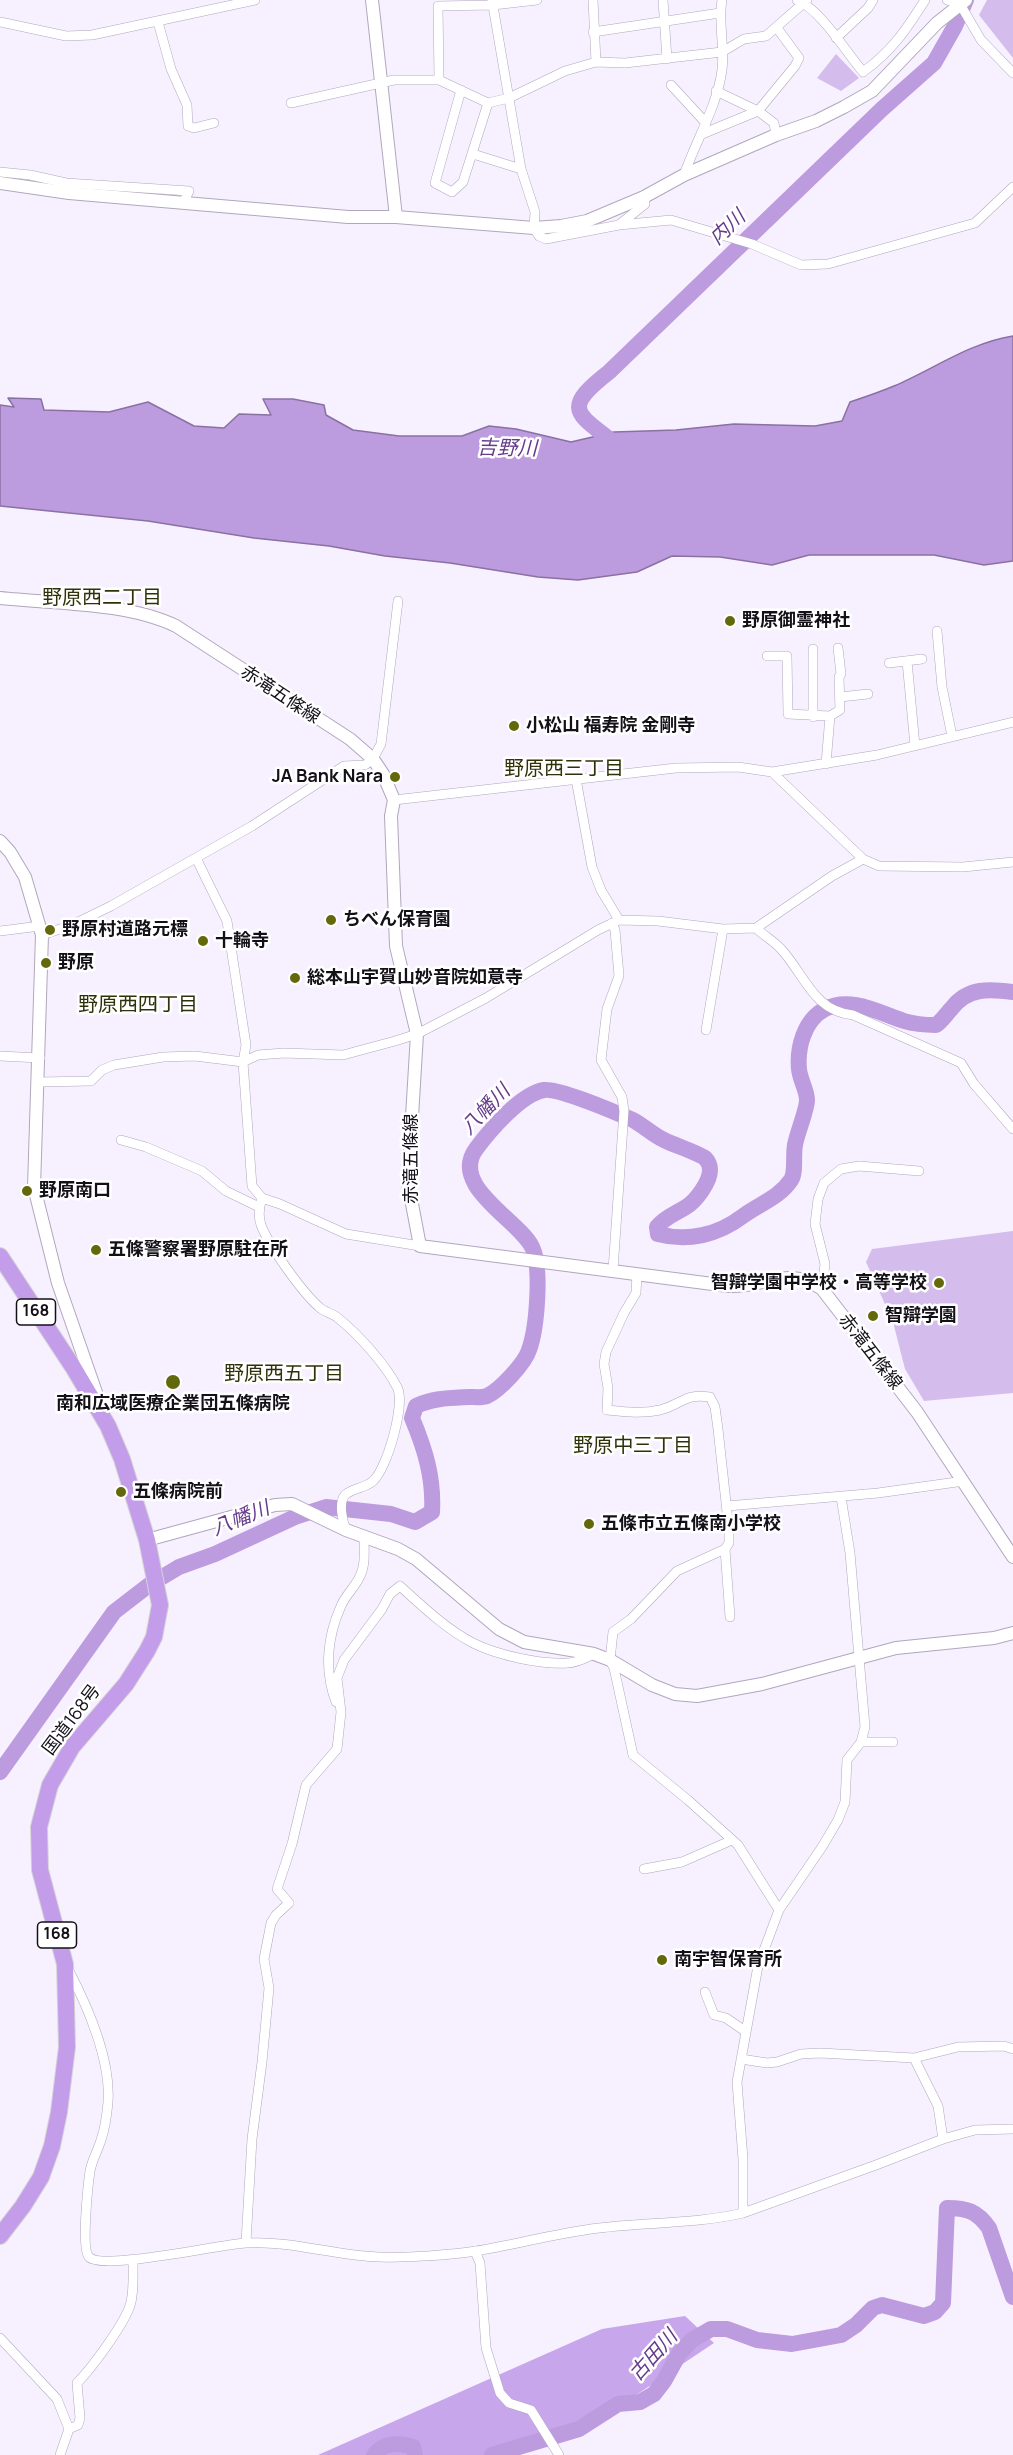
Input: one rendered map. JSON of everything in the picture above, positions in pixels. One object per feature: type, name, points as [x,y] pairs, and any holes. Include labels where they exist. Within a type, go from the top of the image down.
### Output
[{"type":"highway","name":"国道168号","points":[[0,1256],[73,1367],[108,1426],[122,1459],[147,1540],[160,1605],[151,1644],[126,1684],[72,1747],[50,1785],[39,1827],[40,1870],[65,1964],[67,2047],[59,2112],[52,2146],[42,2177],[0,2236]]},
{"type":"street","points":[[0,22],[66,36],[92,34],[255,0]]},
{"type":"street","points":[[372,0],[396,217]]},
{"type":"street","points":[[439,80],[438,6],[537,0]]},
{"type":"street","points":[[592,0],[596,62]]},
{"type":"street","points":[[663,0],[667,59]]},
{"type":"street","points":[[684,175],[706,123],[722,69],[720,13],[723,0]]},
{"type":"street","points":[[836,38],[868,8],[873,0]]},
{"type":"street","points":[[291,103],[394,80],[439,80],[488,102],[509,98],[565,71],[596,62],[626,63],[722,52],[744,39],[766,36],[803,1],[863,72],[884,57],[900,39],[925,0]]},
{"type":"street","points":[[0,183],[69,193],[184,201],[348,217],[396,217],[534,228],[587,220],[776,135],[816,121],[872,91],[957,1],[981,40],[1013,73]]},
{"type":"street","points":[[493,2],[521,169],[535,212],[534,228],[539,236],[546,238],[619,225],[671,220],[752,244],[801,265],[828,264],[975,223],[1013,186]]},
{"type":"street","points":[[593,32],[720,13]]},
{"type":"street","points":[[158,22],[171,69],[187,105],[188,126],[194,128],[214,123]]},
{"type":"street","points":[[702,134],[758,111],[795,66],[799,58],[777,28]]},
{"type":"street","points":[[671,85],[706,123]]},
{"type":"street","points":[[461,90],[435,183],[452,192],[464,182],[488,102]]},
{"type":"street","points":[[716,91],[758,111],[774,123],[776,135]]},
{"type":"street","points":[[472,154],[521,169]]},
{"type":"street","points":[[0,172],[30,175],[66,183],[189,191],[184,201]]},
{"type":"street","points":[[619,225],[645,204],[644,196]]},
{"type":"street","name":"赤滝五條線","points":[[0,598],[128,610],[161,619],[176,626],[350,739],[374,759],[394,800],[391,816],[395,936],[417,1034],[408,1183],[420,1246],[742,1287],[785,1277],[801,1278],[822,1289],[917,1412],[1013,1557]]},
{"type":"street","points":[[0,932],[41,931],[72,925],[111,906],[252,826],[344,766],[365,765],[374,759],[381,744],[398,601]]},
{"type":"street","points":[[937,631],[942,687],[952,736]]},
{"type":"street","points":[[767,656],[787,656],[788,714],[813,717],[830,716],[840,710],[839,677],[841,674],[838,648]]},
{"type":"street","points":[[813,649],[813,717]]},
{"type":"street","points":[[889,663],[922,659]]},
{"type":"street","points":[[907,661],[915,746]]},
{"type":"street","points":[[840,697],[868,694]]},
{"type":"street","points":[[826,764],[830,716]]},
{"type":"street","points":[[394,800],[676,768],[738,766],[772,772],[915,746],[1013,722]]},
{"type":"street","points":[[772,772],[863,859],[879,866],[963,867],[1013,862]]},
{"type":"street","points":[[576,779],[592,867],[616,922],[620,976],[607,1010],[601,1060],[622,1097],[624,1111],[612,1270]]},
{"type":"street","points":[[0,841],[10,852],[25,877],[41,931],[40,1058],[34,1187],[58,1282],[108,1426]]},
{"type":"street","points":[[196,858],[227,921],[246,1045],[243,1062],[252,1186],[260,1203],[261,1224],[290,1274],[319,1307],[338,1318],[387,1368],[399,1390],[398,1416],[379,1475],[371,1483],[346,1494],[338,1521]]},
{"type":"street","points":[[39,1082],[91,1081],[102,1070],[114,1065],[162,1057],[195,1056],[243,1062],[258,1055],[284,1053],[343,1055],[417,1034],[486,998],[616,922],[723,929],[756,928],[832,876],[863,859]]},
{"type":"street","points":[[756,928],[779,947],[797,969],[810,992],[837,1014],[853,1015],[961,1064],[974,1084],[1013,1129]]},
{"type":"street","points":[[706,1030],[723,929]]},
{"type":"street","points":[[0,1056],[40,1058]]},
{"type":"street","points":[[121,1140],[146,1147],[202,1171],[226,1191],[260,1203],[280,1204],[346,1233],[420,1246]]},
{"type":"street","points":[[822,1289],[825,1264],[815,1224],[818,1199],[824,1184],[842,1169],[859,1167],[919,1171]]},
{"type":"street","points":[[637,1274],[636,1293],[606,1352],[604,1364],[608,1388],[608,1410],[640,1413],[662,1409],[695,1394],[710,1397],[717,1418],[729,1543],[725,1549],[677,1571],[631,1619],[613,1632],[610,1660],[614,1668],[633,1755],[738,1845],[779,1910]]},
{"type":"street","points":[[727,1506],[841,1497],[964,1481]]},
{"type":"street","points":[[743,2213],[743,2159],[737,2082],[758,1966],[779,1910],[809,1868],[838,1820],[845,1802],[847,1760],[861,1742],[865,1727],[850,1553],[841,1497]]},
{"type":"street","points":[[147,1540],[275,1505],[292,1504],[338,1521],[346,1530],[398,1549],[416,1559],[499,1629],[512,1637],[524,1642],[594,1654],[610,1660],[652,1685],[675,1694],[697,1696],[762,1683],[860,1660],[896,1648],[994,1638],[1013,1633]]},
{"type":"street","points":[[341,1712],[329,1683],[327,1659],[341,1605],[360,1577],[364,1559],[364,1537]]},
{"type":"street","points":[[725,1549],[730,1617]]},
{"type":"street","points":[[246,2242],[252,2139],[269,1988],[264,1959],[271,1923],[289,1903],[277,1889],[292,1844],[306,1785],[337,1749],[341,1712],[337,1678],[344,1660],[382,1609],[390,1594],[400,1586],[426,1609],[473,1643],[499,1653],[542,1662],[569,1664],[594,1654]]},
{"type":"street","points":[[861,1742],[893,1742]]},
{"type":"street","points":[[644,1869],[682,1862],[732,1840]]},
{"type":"street","points":[[65,1964],[86,2004],[96,2032],[108,2100],[102,2139],[90,2169],[86,2206],[86,2249],[88,2257],[95,2261],[133,2260],[246,2242],[379,2257],[474,2251],[601,2227],[721,2218],[743,2213],[943,2139],[975,2130],[1013,2129]]},
{"type":"street","points":[[705,1992],[714,2015],[726,2018],[745,2031]]},
{"type":"street","points":[[741,2059],[767,2063],[801,2054],[914,2058],[958,2047],[1004,2046],[1013,2049]]},
{"type":"street","points":[[914,2058],[938,2106],[943,2139]]},
{"type":"street","points":[[474,2251],[480,2263],[486,2348],[500,2393],[509,2403],[531,2410],[557,2453]]},
{"type":"street","points":[[69,2429],[78,2426],[80,2418],[77,2383],[94,2366],[128,2313],[132,2300],[133,2260]]},
{"type":"street","points":[[0,2338],[57,2399],[69,2429],[60,2455]]},
{"type":"shaded area","points":[[987,0],[1013,0],[1013,58],[979,15]]},
{"type":"shaded area","points":[[836,54],[859,78],[841,91],[817,78]]},
{"type":"shaded area","points":[[1013,1231],[1013,1393],[924,1401],[905,1369],[893,1322],[866,1262],[872,1249]]},
{"type":"shaded area","points":[[685,2316],[714,2343],[624,2403],[517,2455],[318,2455],[602,2329]]},
{"type":"water","name":"吉野川","points":[[1013,336],[1013,561],[984,565],[934,555],[809,555],[772,565],[720,557],[672,556],[637,572],[578,580],[538,577],[148,521],[0,506],[0,405],[14,407],[8,398],[41,399],[44,410],[109,412],[148,402],[194,426],[224,428],[239,414],[271,415],[263,399],[293,399],[324,405],[326,415],[353,430],[399,436],[462,436],[489,426],[516,429],[571,442],[614,432],[676,430],[734,424],[815,426],[842,421],[850,402],[894,386],[981,344]]},
{"type":"waterway","name":"内川","points":[[619,447],[585,419],[579,404],[584,395],[882,109],[934,63],[955,26],[966,0]]},
{"type":"waterway","name":"八幡川","points":[[0,1772],[114,1612],[149,1585],[179,1567],[215,1554],[295,1517],[326,1507],[391,1514],[415,1522],[432,1512],[432,1487],[428,1464],[412,1418],[416,1406],[442,1399],[487,1396],[517,1369],[527,1355],[532,1340],[538,1283],[532,1247],[478,1189],[472,1176],[470,1163],[482,1141],[516,1105],[544,1090],[562,1093],[633,1120],[660,1138],[705,1158],[710,1170],[702,1191],[690,1204],[657,1227],[658,1234],[669,1236],[702,1235],[733,1223],[775,1196],[791,1180],[795,1145],[807,1100],[800,1073],[799,1052],[803,1035],[818,1014],[835,1005],[845,1004],[865,1007],[908,1022],[936,1025],[965,996],[988,990],[1013,992]]},
{"type":"waterway","name":"古田川","points":[[492,2455],[579,2429],[618,2404],[640,2402],[654,2394],[679,2354],[692,2340],[711,2329],[727,2329],[757,2340],[792,2344],[841,2335],[856,2325],[873,2308],[882,2305],[924,2316],[935,2312],[943,2303],[947,2208],[976,2214],[989,2228],[1013,2297]]},
{"type":"waterway","name":"古田川","points":[[374,2455],[382,2448],[396,2444],[413,2447],[415,2455]]},
{"type":"place","name":"野原御霊神社","points":[[730,621]]},
{"type":"place","name":"小松山 福寿院 金剛寺","points":[[514,726]]},
{"type":"place","name":"JA Bank Nara","points":[[395,777]]},
{"type":"place","name":"ちべん保育園","points":[[331,920]]},
{"type":"place","name":"野原村道路元標","points":[[50,930]]},
{"type":"place","name":"十輪寺","points":[[203,941]]},
{"type":"place","name":"野原","points":[[46,963]]},
{"type":"place","name":"総本山宇賀山妙音院如意寺","points":[[295,978]]},
{"type":"place","name":"野原南口","points":[[27,1191]]},
{"type":"place","name":"五條警察署野原駐在所","points":[[96,1250]]},
{"type":"place","name":"智辯学園中学校・高等学校","points":[[939,1283]]},
{"type":"place","name":"智辯学園","points":[[873,1316]]},
{"type":"place","name":"南和広域医療企業団五條病院","points":[[173,1382]]},
{"type":"place","name":"五條病院前","points":[[121,1492]]},
{"type":"place","name":"五條市立五條南小学校","points":[[589,1524]]},
{"type":"place","name":"南宇智保育所","points":[[662,1960]]},
{"type":"district","name":"野原西二丁目","points":[[102,598]]},
{"type":"district","name":"野原西三丁目","points":[[564,769]]},
{"type":"district","name":"野原西四丁目","points":[[138,1005]]},
{"type":"district","name":"野原西五丁目","points":[[284,1374]]},
{"type":"district","name":"野原中三丁目","points":[[633,1446]]}]
